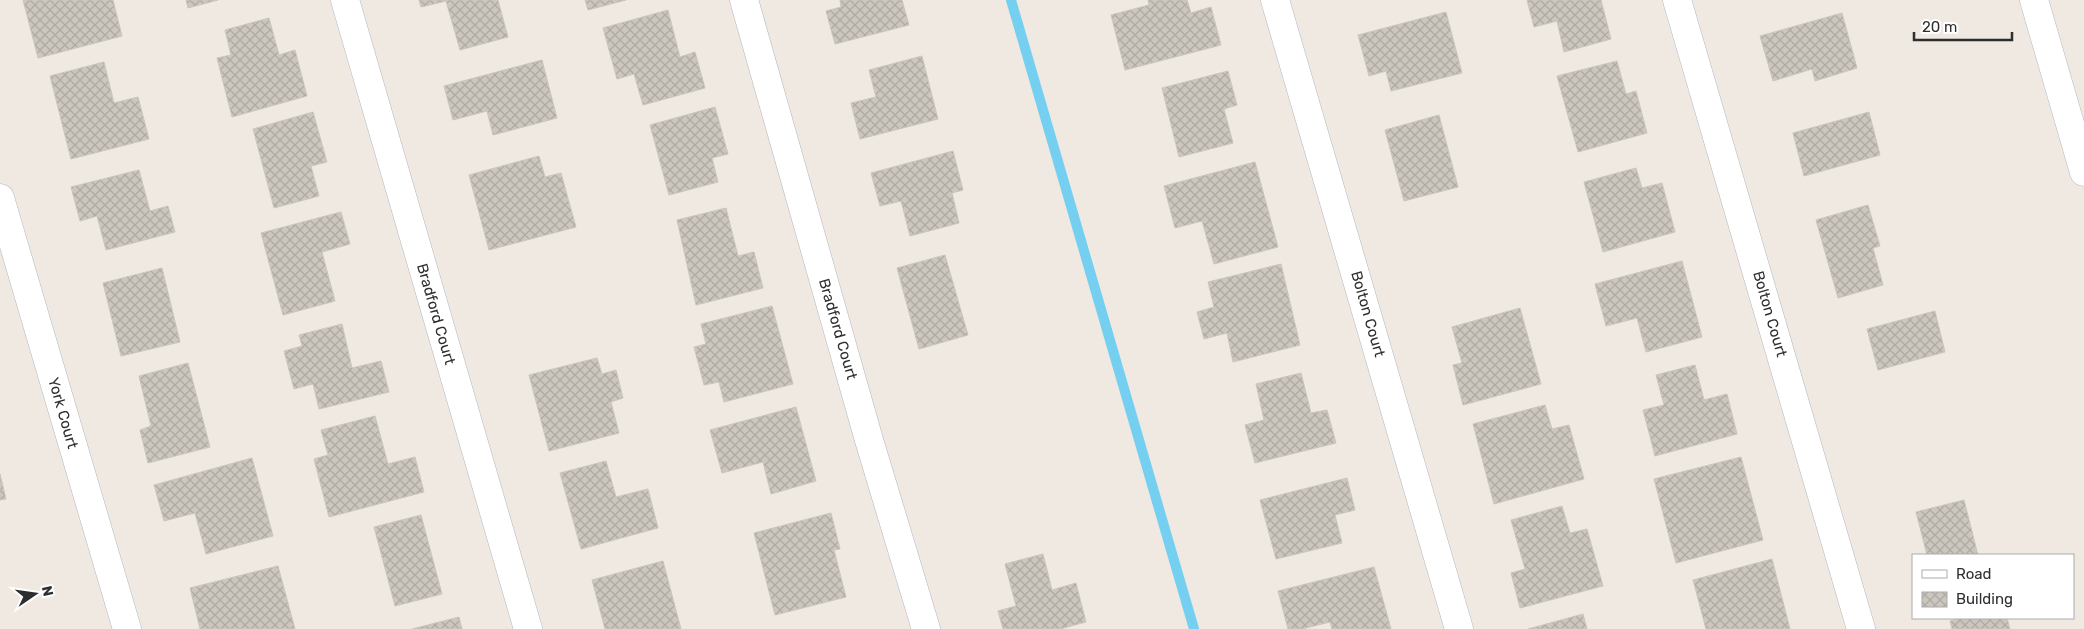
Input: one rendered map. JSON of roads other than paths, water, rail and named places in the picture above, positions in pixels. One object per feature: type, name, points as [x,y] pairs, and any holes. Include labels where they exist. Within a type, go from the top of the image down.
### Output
[{"type":"street","name":"Bradford Court","points":[[345,0],[528,629]]},
{"type":"street","name":"Bradford Court","points":[[744,0],[869,440],[926,629]]},
{"type":"street","name":"Bolton Court","points":[[1275,0],[1459,629]]},
{"type":"street","name":"Bolton Court","points":[[1677,0],[1861,629]]},
{"type":"street","points":[[2034,0],[2084,172]]},
{"type":"street","name":"York Court","points":[[0,198],[127,629]]},
{"type":"waterway","points":[[1011,0],[1194,629]]}]
